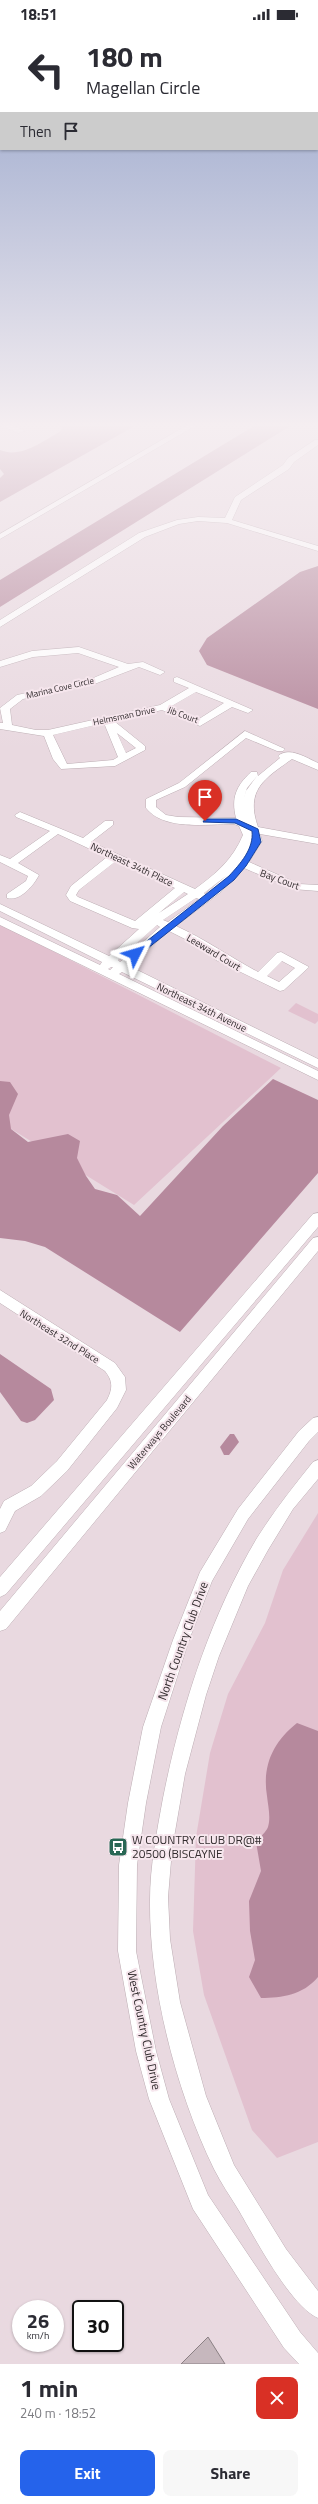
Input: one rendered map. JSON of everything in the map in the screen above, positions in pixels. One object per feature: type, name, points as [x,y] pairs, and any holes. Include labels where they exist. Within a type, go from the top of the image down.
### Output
[{"type":"street","points":[[0,538],[10,532]]},
{"type":"street","points":[[0,616],[134,532]]},
{"type":"street","points":[[0,624],[148,532]]},
{"type":"street","points":[[266,532],[318,549]]},
{"type":"street","points":[[274,532],[318,544]]},
{"type":"street","points":[[0,664],[32,654],[79,650],[127,667],[140,664],[160,672]]},
{"type":"street","name":"Marina Cove Circle","points":[[5,724],[5,708],[20,698],[94,681],[127,667]]},
{"type":"street","points":[[177,680],[248,710]]},
{"type":"street","name":"Helmsman Drive","points":[[5,724],[37,734],[48,733],[163,707],[196,688]]},
{"type":"street","name":"Jib Court","points":[[163,707],[200,723],[231,703]]},
{"type":"street","points":[[107,720],[123,758]]},
{"type":"street","points":[[48,733],[58,759],[64,767],[115,763],[142,748],[107,720]]},
{"type":"street","points":[[255,726],[182,785],[151,799],[151,808],[163,817],[178,820],[236,821],[255,830],[318,841]]},
{"type":"street","points":[[245,734],[280,751]]},
{"type":"street","points":[[100,970],[156,920],[210,884],[241,850],[248,835],[238,815],[240,792],[250,778],[280,751],[292,749],[294,752],[291,756],[254,786],[249,796],[248,809],[255,830],[257,842],[244,864],[207,899],[168,927],[111,976]]},
{"type":"street","points":[[291,756],[318,767]]},
{"type":"street","name":"Northeast 34th Place","points":[[20,815],[84,842],[207,899]]},
{"type":"street","points":[[84,842],[109,823]]},
{"type":"street","points":[[11,863],[57,830]]},
{"type":"street","points":[[115,856],[74,888],[71,895],[74,899],[136,926],[182,888]]},
{"type":"street","points":[[0,858],[34,875],[34,877],[11,896]]},
{"type":"street","name":"Bay Court","points":[[244,864],[297,887],[318,888]]},
{"type":"street","name":"Northeast 34th Avenue","points":[[0,907],[318,1064]]},
{"type":"street","name":"Leeward Court","points":[[156,920],[201,942],[220,957],[259,977]]},
{"type":"street","name":"Northeast 34th Avenue","points":[[0,921],[318,1076]]},
{"type":"street","name":"Waterways Boulevard","points":[[0,1589],[318,1218]]},
{"type":"street","name":"Waterways Boulevard","points":[[0,1623],[318,1242]]},
{"type":"street","name":"Northeast 32nd Place","points":[[0,1296],[110,1367],[118,1377],[119,1390],[112,1404],[62,1466],[36,1490],[5,1503]]},
{"type":"street","name":"North Country Club Drive","points":[[152,1727],[181,1640],[206,1577],[243,1514],[304,1436],[318,1423]]},
{"type":"street","points":[[318,1467],[284,1510],[242,1584],[218,1634],[184,1735],[163,1850],[159,1908],[165,1969],[179,2035],[191,2084],[218,2155],[272,2249],[318,2307]]},
{"type":"street","points":[[0,1526],[5,1503]]},
{"type":"street","name":"West Country Club Drive","points":[[152,1727],[137,1803],[128,1873],[127,1951],[146,2051],[159,2099],[200,2202],[292,2340],[313,2364]]},
{"type":"shaded area","points":[[79,532],[120,532],[0,607],[0,580]]},
{"type":"shaded area","points":[[318,566],[318,709],[207,665],[199,651],[207,638],[300,572]]},
{"type":"shaded area","points":[[0,924],[281,1068],[134,1205],[0,1122]]},
{"type":"shaded area","points":[[296,1003],[318,1014],[318,1021],[315,1024],[288,1011]]},
{"type":"shaded area","points":[[273,1079],[318,1100],[318,1173],[180,1332],[45,1247],[25,1241],[0,1238],[0,1081],[10,1082],[18,1094],[9,1115],[11,1129],[28,1142],[68,1134],[80,1141],[77,1158],[86,1176],[95,1189],[117,1195],[140,1216],[223,1126]]},
{"type":"shaded area","points":[[0,1354],[51,1389],[54,1400],[35,1420],[27,1423],[21,1421],[0,1392]]},
{"type":"shaded area","points":[[230,1434],[234,1434],[239,1442],[229,1455],[224,1455],[220,1447]]},
{"type":"shaded area","points":[[318,1513],[318,2142],[277,2158],[252,2130],[204,1995],[193,1931],[196,1837],[210,1753],[228,1694],[265,1623],[283,1570]]},
{"type":"shaded area","points":[[297,1723],[318,1731],[318,1977],[299,1992],[284,1996],[261,1998],[249,1977],[255,1960],[250,1931],[249,1901],[261,1871],[256,1842],[266,1831],[269,1823],[266,1775],[271,1755],[281,1738]]},
{"type":"building","points":[[208,2337],[225,2364],[181,2364]]},
{"type":"place","name":"W COUNTRY CLUB DR@# 20500 (BISCAYNE","points":[[118,1847]]},
{"type":"route","points":[[135,954],[168,927],[215,894],[244,864],[257,842],[255,830],[236,821],[205,821]]}]
